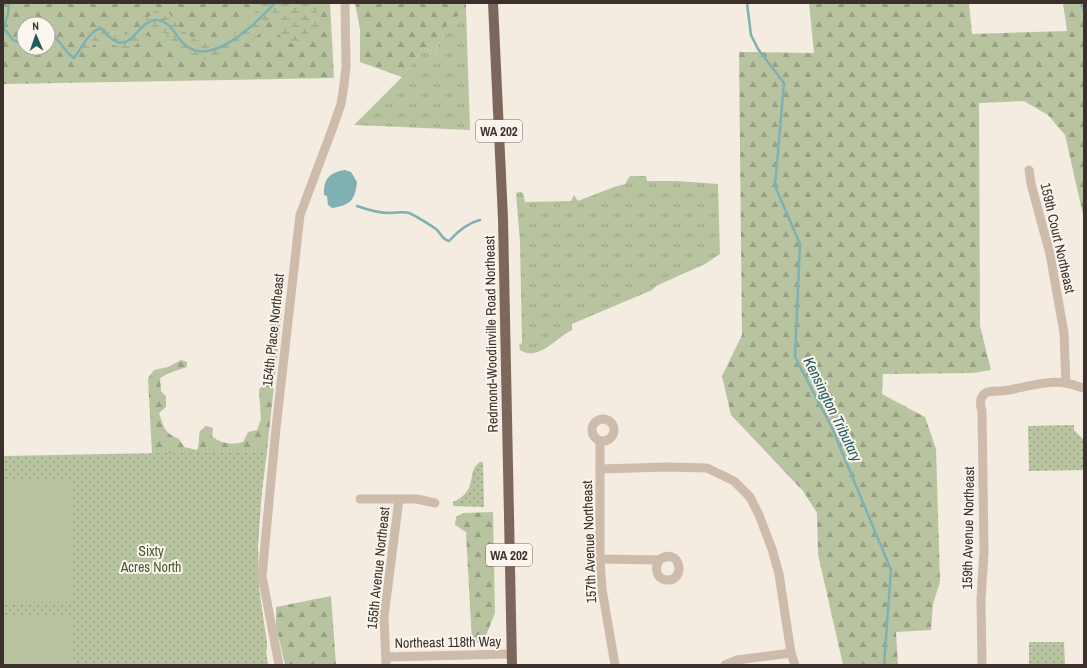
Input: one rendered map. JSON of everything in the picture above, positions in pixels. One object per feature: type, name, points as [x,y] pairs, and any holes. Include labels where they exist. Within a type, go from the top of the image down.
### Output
[{"type":"main road","name":"Redmond-Woodinville Road Northeast","points":[[493,3],[503,219],[512,665]]},
{"type":"street","name":"154th Place Northeast","points":[[279,665],[262,576],[276,428],[300,215],[341,104],[346,66],[345,3]]},
{"type":"street","name":"159th Court Northeast","points":[[1029,170],[1031,184],[1050,254],[1064,333],[1066,383]]},
{"type":"street","name":"159th Avenue Northeast","points":[[982,665],[981,600],[984,552],[982,411],[980,404],[985,393],[1040,383],[1066,383]]},
{"type":"street","points":[[1066,383],[1084,388]]},
{"type":"street","name":"157th Avenue Northeast","points":[[600,441],[600,559],[602,589],[615,665]]},
{"type":"street","points":[[600,469],[667,467],[707,468],[734,481],[750,497],[759,515],[780,574],[791,653],[795,665]]},
{"type":"street","points":[[360,499],[417,499],[435,503]]},
{"type":"street","name":"155th Avenue Northeast","points":[[386,661],[384,617],[399,499]]},
{"type":"street","points":[[600,559],[659,560]]},
{"type":"street","points":[[725,665],[737,660],[791,653]]},
{"type":"street","name":"Northeast 118th Way","points":[[386,661],[511,654]]},
{"type":"green space","points":[[3,3],[330,3],[334,78],[3,84]]},
{"type":"green space","points":[[263,3],[319,3],[316,12],[323,20],[321,33],[309,33],[305,42],[288,43],[278,34],[285,24],[270,21],[257,36],[231,55],[200,60],[179,54],[167,34],[153,30],[141,23],[155,11],[169,13],[182,30],[196,40],[212,43],[233,36]]},
{"type":"green space","points":[[355,3],[466,3],[466,10],[448,23],[436,52],[423,48],[402,77],[360,62],[360,29]]},
{"type":"green space","points":[[809,3],[969,3],[972,34],[1067,31],[1063,3],[1084,3],[1084,219],[1065,135],[1048,115],[1024,101],[979,103],[980,326],[991,370],[973,373],[883,374],[882,394],[925,417],[936,449],[940,582],[933,604],[931,630],[896,632],[898,665],[843,665],[818,554],[817,513],[803,491],[731,415],[722,376],[742,335],[739,52],[814,53]]},
{"type":"green space","points":[[466,10],[470,130],[354,125],[402,77],[423,48],[436,52],[448,23]]},
{"type":"green space","points":[[99,25],[120,36],[134,31],[150,37],[140,41],[130,50],[99,41],[84,53],[78,47],[90,29]]},
{"type":"green space","points":[[630,176],[646,176],[647,181],[677,181],[718,184],[720,254],[705,264],[656,286],[652,290],[572,324],[572,330],[547,348],[533,353],[527,353],[520,350],[519,345],[522,343],[520,242],[516,193],[523,193],[525,202],[571,201],[574,195],[578,201],[625,184]]},
{"type":"green space","points":[[278,307],[282,310],[262,489],[258,545],[259,589],[267,644],[266,652],[268,665],[152,453],[148,378],[154,370],[168,367],[181,360],[187,362],[187,367],[169,373],[160,378],[161,391],[166,396],[166,407],[159,413],[162,422],[167,432],[179,439],[184,447],[197,450],[200,431],[206,426],[213,428],[212,436],[219,441],[230,444],[243,442],[248,432],[257,430],[261,419],[259,389],[266,383],[264,370],[273,345],[270,330],[272,311]]},
{"type":"green space","points":[[1074,425],[1074,430],[1084,440],[1084,470],[1029,471],[1028,426]]},
{"type":"green space","name":"Sixty Acres North","points":[[267,451],[260,512],[258,559],[260,600],[267,644],[266,652],[268,665],[3,665],[3,456]]},
{"type":"green space","points":[[480,462],[483,462],[484,507],[453,506],[453,502],[466,492],[469,487],[473,471]]},
{"type":"green space","points":[[71,479],[73,602],[3,603],[3,480]]},
{"type":"green space","points":[[493,512],[495,613],[483,643],[472,643],[466,532],[455,525],[456,517],[463,513]]},
{"type":"green space","points":[[331,596],[336,665],[285,665],[276,626],[276,607]]},
{"type":"green space","points":[[73,616],[74,665],[3,665],[3,617]]},
{"type":"green space","points":[[1029,642],[1064,642],[1065,665],[1029,665]]},
{"type":"water","points":[[345,170],[351,172],[357,182],[355,193],[351,201],[348,203],[332,208],[328,205],[327,196],[324,195],[326,181],[328,177],[335,172]]},
{"type":"waterway","points":[[3,27],[8,15],[9,3]]},
{"type":"waterway","points":[[56,38],[74,58],[92,33],[96,30],[101,28],[111,38],[119,42],[126,42],[150,21],[158,20],[167,24],[186,46],[197,51],[209,51],[235,39],[247,30],[275,3]]},
{"type":"waterway","name":"Kensington Tributary","points":[[747,3],[751,35],[758,49],[784,83],[775,186],[800,244],[795,357],[832,428],[891,570],[884,665]]},
{"type":"waterway","points":[[1082,3],[1084,11]]},
{"type":"waterway","points":[[3,27],[13,40],[16,41]]},
{"type":"waterway","points":[[357,206],[381,212],[409,213],[436,229],[443,238],[449,241],[463,228],[480,220]]}]
